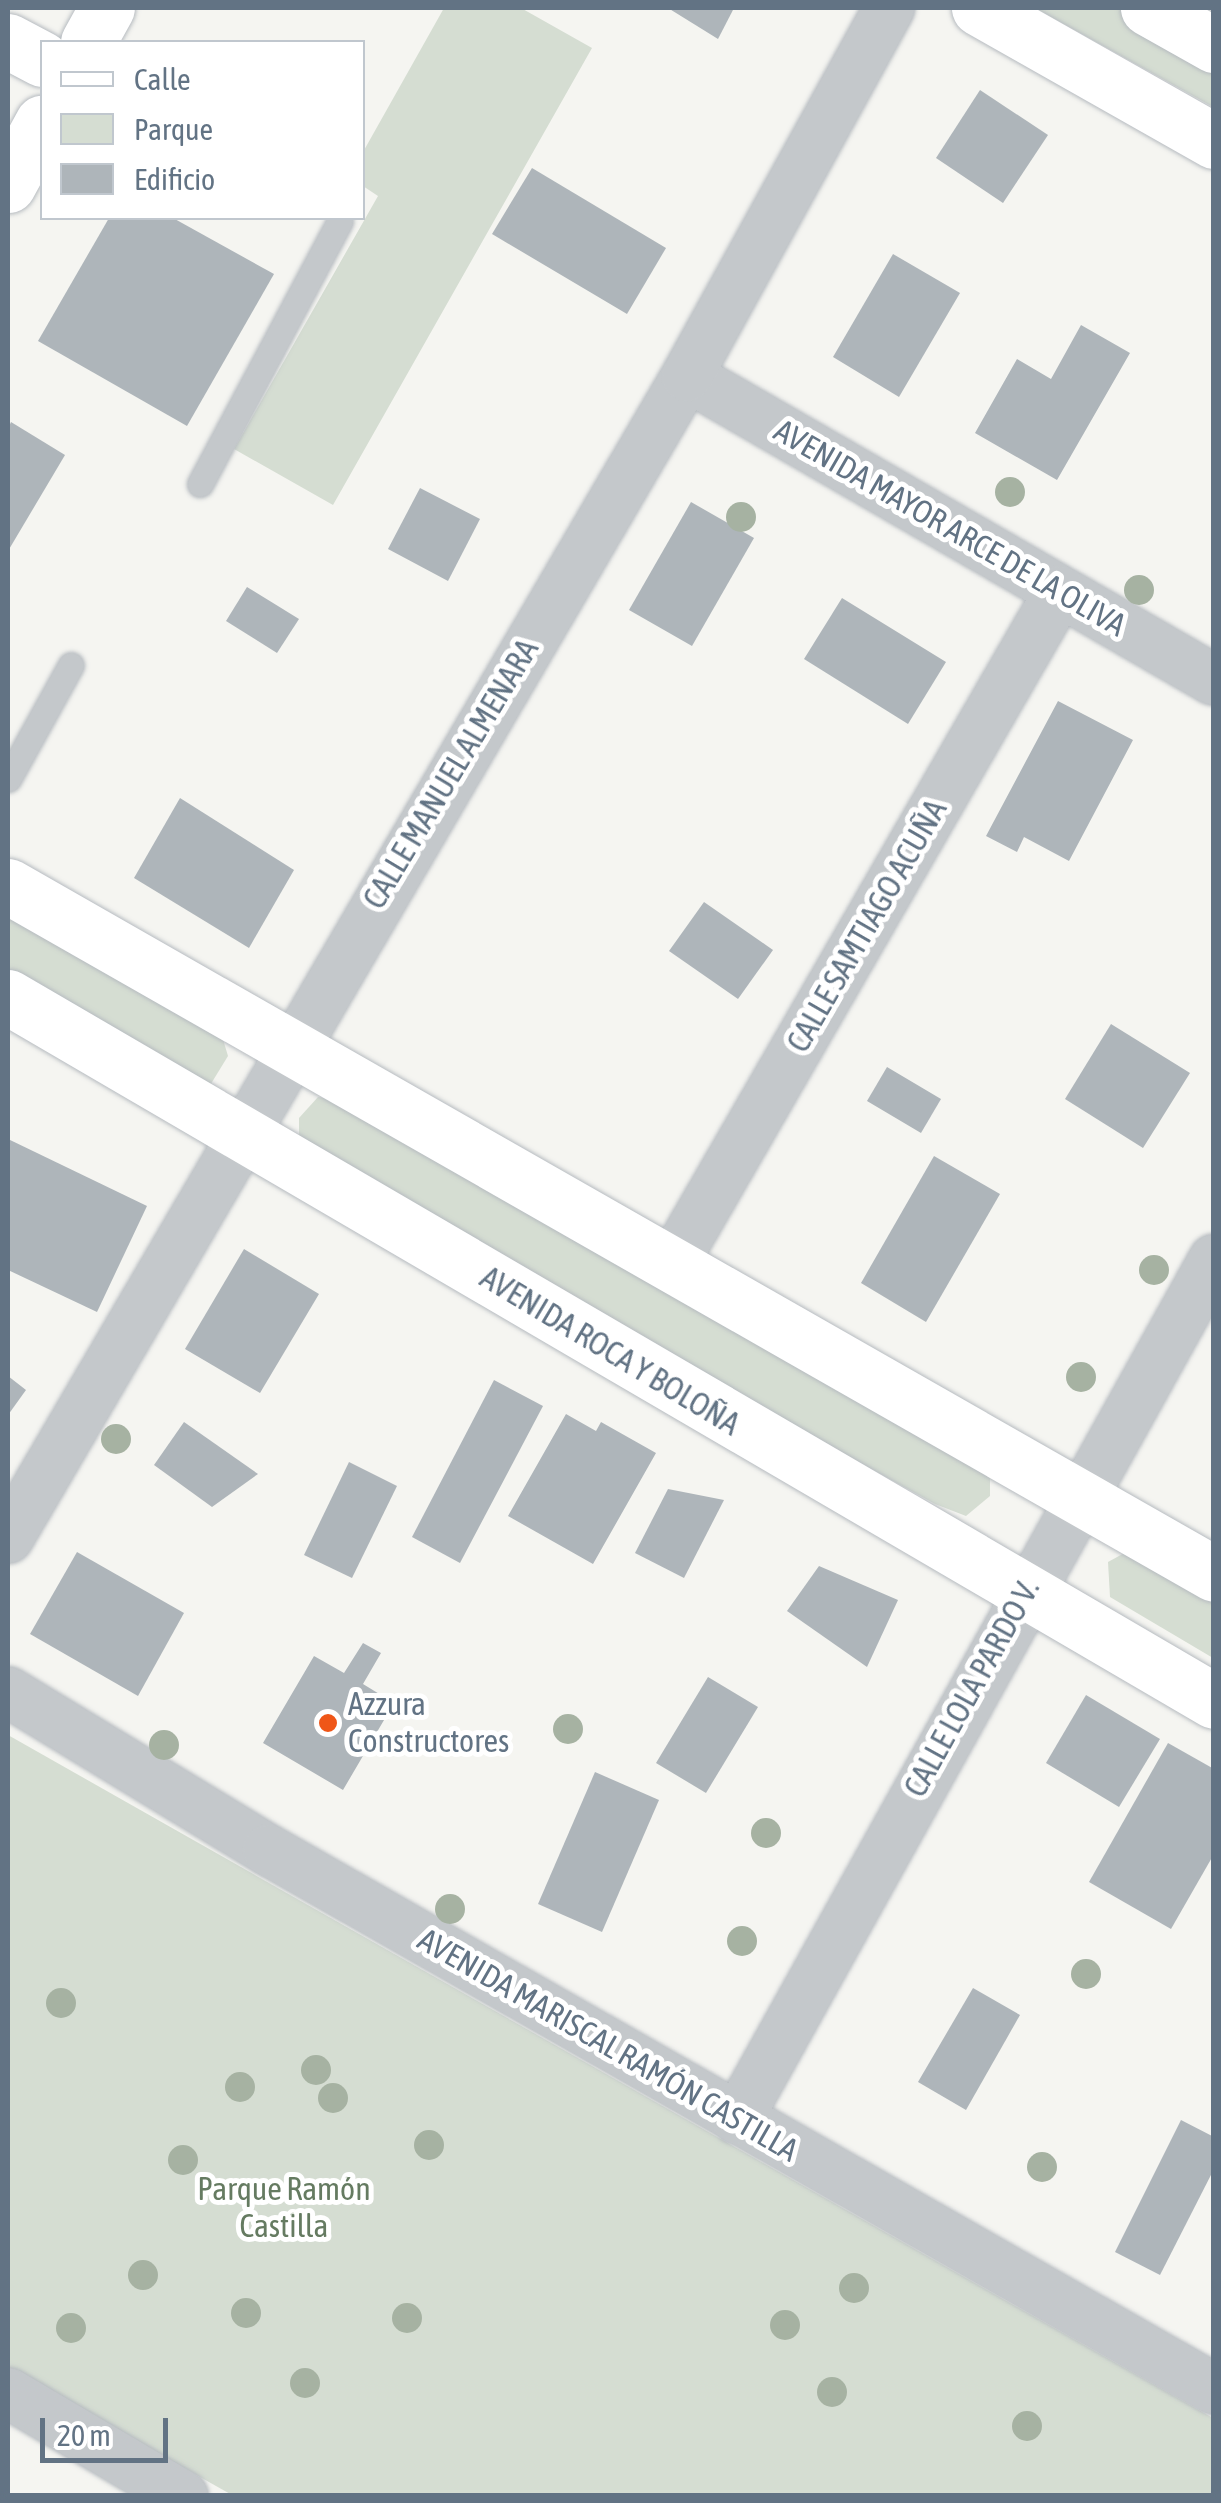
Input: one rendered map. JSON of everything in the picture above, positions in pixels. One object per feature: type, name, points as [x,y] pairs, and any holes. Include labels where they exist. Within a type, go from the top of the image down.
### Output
[{"type":"main road","points":[[89,40],[107,8]]},
{"type":"main road","points":[[978,8],[1214,140]]},
{"type":"main road","points":[[1148,8],[1214,45]]},
{"type":"main road","points":[[8,41],[40,58]]},
{"type":"main road","points":[[8,184],[40,127]]},
{"type":"main road","points":[[8,886],[288,1050],[674,1262],[1214,1574]]},
{"type":"main road","name":"AVENIDA ROCA Y BOLOÑA","points":[[8,998],[1024,1595],[1214,1700]]},
{"type":"street","name":"CALLE MANUEL ALMENARA","points":[[8,1538],[239,1132],[687,376],[889,8]]},
{"type":"street","name":"AVENIDA MAYOR ARCE DE LA OLIVA","points":[[687,376],[1214,680]]},
{"type":"street","name":"CALLE SAMTIAGO ACUÑA","points":[[674,1262],[1060,591]]},
{"type":"street","name":"CALLE LOLA PARDO V.","points":[[737,2119],[1076,1496],[1214,1260]]},
{"type":"street","name":"AVENIDA MARISCAL RAMÓN CASTILLA","points":[[8,1692],[737,2119],[1214,2389]]},
{"type":"street","points":[[8,2393],[184,2496]]},
{"type":"lane","points":[[200,484],[340,221]]},
{"type":"lane","points":[[8,780],[71,665]]},
{"type":"green space","points":[[444,8],[521,8],[592,48],[333,505],[234,449],[378,196],[365,187],[365,148]]},
{"type":"green space","points":[[1035,8],[1121,8],[1213,61],[1213,107]]},
{"type":"green space","points":[[8,904],[219,1026],[228,1056],[209,1087],[8,988]]},
{"type":"green space","points":[[318,1097],[339,1100],[990,1473],[990,1496],[966,1516],[935,1504],[299,1155],[299,1118]]},
{"type":"green space","points":[[1139,1545],[1213,1589],[1213,1658],[1110,1597],[1108,1562]]},
{"type":"green space","name":"Parque Ramón Castilla","points":[[8,1735],[1213,2418],[1213,2495],[232,2495],[8,2369]]},
{"type":"building","points":[[668,8],[734,8],[718,39]]},
{"type":"building","points":[[980,90],[1048,135],[1003,203],[936,158]]},
{"type":"building","points":[[532,168],[666,248],[627,314],[492,234]]},
{"type":"building","points":[[108,220],[177,220],[274,274],[187,426],[38,341]]},
{"type":"building","points":[[893,254],[960,293],[899,397],[833,357]]},
{"type":"building","points":[[1081,325],[1130,353],[1057,480],[975,433],[1017,359],[1051,379]]},
{"type":"building","points":[[11,422],[65,455],[8,551],[8,429]]},
{"type":"building","points":[[420,488],[480,519],[448,581],[388,549]]},
{"type":"building","points":[[691,502],[754,538],[692,646],[629,610]]},
{"type":"building","points":[[247,587],[299,619],[277,653],[226,621]]},
{"type":"building","points":[[842,598],[946,662],[908,724],[804,659]]},
{"type":"building","points":[[1058,701],[1133,740],[1069,861],[1024,837],[1017,852],[986,836]]},
{"type":"building","points":[[180,798],[294,870],[249,948],[134,878]]},
{"type":"building","points":[[704,902],[773,950],[738,999],[669,951]]},
{"type":"building","points":[[1111,1024],[1190,1073],[1143,1148],[1065,1099]]},
{"type":"building","points":[[887,1067],[941,1099],[921,1133],[867,1101]]},
{"type":"building","points":[[8,1139],[147,1206],[97,1312],[8,1270]]},
{"type":"building","points":[[934,1156],[1000,1194],[926,1322],[861,1283]]},
{"type":"building","points":[[244,1249],[319,1294],[260,1393],[185,1349]]},
{"type":"building","points":[[8,1376],[26,1390],[8,1415]]},
{"type":"building","points":[[494,1380],[543,1406],[460,1563],[412,1537]]},
{"type":"building","points":[[566,1414],[596,1431],[601,1422],[656,1453],[593,1564],[508,1516]]},
{"type":"building","points":[[184,1422],[258,1474],[212,1507],[154,1465]]},
{"type":"building","points":[[349,1462],[397,1486],[352,1578],[304,1555]]},
{"type":"building","points":[[668,1489],[724,1500],[684,1578],[635,1553]]},
{"type":"building","points":[[77,1552],[184,1613],[138,1696],[30,1634]]},
{"type":"building","points":[[819,1566],[898,1600],[867,1667],[787,1611]]},
{"type":"building","name":"Azzura Constructores","points":[[363,1643],[381,1653],[363,1684],[394,1703],[343,1790],[263,1743],[314,1656],[344,1673]]},
{"type":"building","points":[[708,1677],[758,1707],[706,1793],[656,1763]]},
{"type":"building","points":[[1086,1695],[1160,1739],[1119,1807],[1046,1763]]},
{"type":"building","points":[[1168,1743],[1214,1769],[1214,1854],[1171,1929],[1089,1882]]},
{"type":"building","points":[[595,1772],[659,1800],[602,1932],[538,1904]]},
{"type":"building","points":[[973,1988],[1020,2015],[966,2110],[918,2082]]},
{"type":"building","points":[[1181,2120],[1214,2137],[1214,2169],[1160,2275],[1115,2252]]},
{"type":"place","name":"Azzura Constructores","points":[[328,1723]]}]
